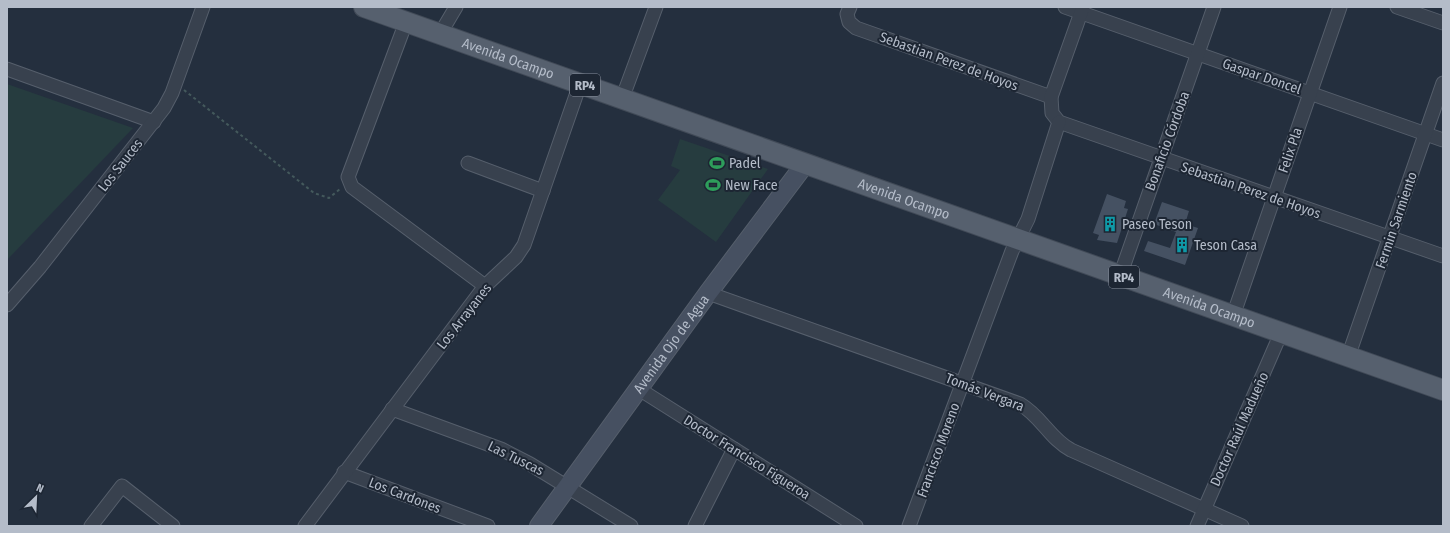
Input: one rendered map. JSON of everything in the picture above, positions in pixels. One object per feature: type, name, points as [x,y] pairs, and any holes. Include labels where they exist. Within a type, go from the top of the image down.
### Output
[{"type":"main road","name":"Avenida Ocampo","points":[[364,7],[1443,390]]},
{"type":"main road","name":"Avenida Ojo de Agua","points":[[539,526],[805,164]]},
{"type":"street","name":"Los Sauces","points":[[7,304],[40,267],[164,108],[176,83],[203,7]]},
{"type":"street","points":[[440,34],[456,7]]},
{"type":"street","points":[[622,98],[656,7]]},
{"type":"street","name":"Sebastian Perez de Hoyos","points":[[850,7],[847,14],[849,22],[856,28],[1051,97]]},
{"type":"street","name":"Gaspar Doncel","points":[[1065,7],[1082,10],[1198,54],[1443,140]]},
{"type":"street","name":"Bonaficio Córdoba","points":[[1120,276],[1214,7]]},
{"type":"street","name":"Felix Pla","points":[[1233,316],[1340,7]]},
{"type":"street","points":[[1397,7],[1443,23]]},
{"type":"street","points":[[1059,122],[1052,113],[1051,97],[1082,10]]},
{"type":"street","points":[[406,22],[348,177],[352,187],[486,286]]},
{"type":"street","points":[[7,69],[154,122]]},
{"type":"street","name":"Fermin Sarmiento","points":[[1348,357],[1443,83]]},
{"type":"street","name":"Los Arrayanes","points":[[305,526],[344,472],[486,286],[516,257],[524,245],[580,84]]},
{"type":"street","name":"Sebastian Perez de Hoyos","points":[[1059,122],[1273,198],[1443,256]]},
{"type":"street","name":"Francisco Moreno","points":[[909,526],[1018,239],[1028,219],[1059,122]]},
{"type":"street","points":[[468,162],[543,191]]},
{"type":"street","name":"Tomás Vergara","points":[[708,294],[963,382],[1029,409],[1038,417],[1054,439],[1071,450],[1242,526]]},
{"type":"street","name":"Doctor Raúl Madueño","points":[[1196,526],[1282,333]]},
{"type":"street","name":"Doctor Francisco Figueroa","points":[[639,389],[856,526]]},
{"type":"street","name":"Las Tuscas","points":[[392,409],[501,449],[568,486],[631,526]]},
{"type":"street","points":[[695,526],[734,449]]},
{"type":"street","name":"Los Cardones","points":[[344,472],[488,526]]},
{"type":"street","points":[[91,526],[122,486],[173,526]]},
{"type":"path","points":[[176,83],[314,193],[329,198],[338,192],[348,177]]},
{"type":"green space","points":[[7,84],[133,128],[7,260]]},
{"type":"green space","name":"New Face","points":[[680,139],[768,169],[716,242],[658,200],[680,170],[671,166]]},
{"type":"building","name":"Paseo Teson","points":[[1107,194],[1126,201],[1124,208],[1128,209],[1117,243],[1097,240],[1099,235],[1093,233]]},
{"type":"building","points":[[1162,202],[1189,211],[1185,224],[1198,228],[1185,265],[1144,251],[1148,241],[1170,248],[1176,232],[1154,224]]},
{"type":"place","name":"Padel","points":[[717,163]]},
{"type":"place","name":"New Face","points":[[713,185]]},
{"type":"place","name":"Paseo Teson","points":[[1110,224]]},
{"type":"place","name":"Teson Casa","points":[[1182,245]]}]
